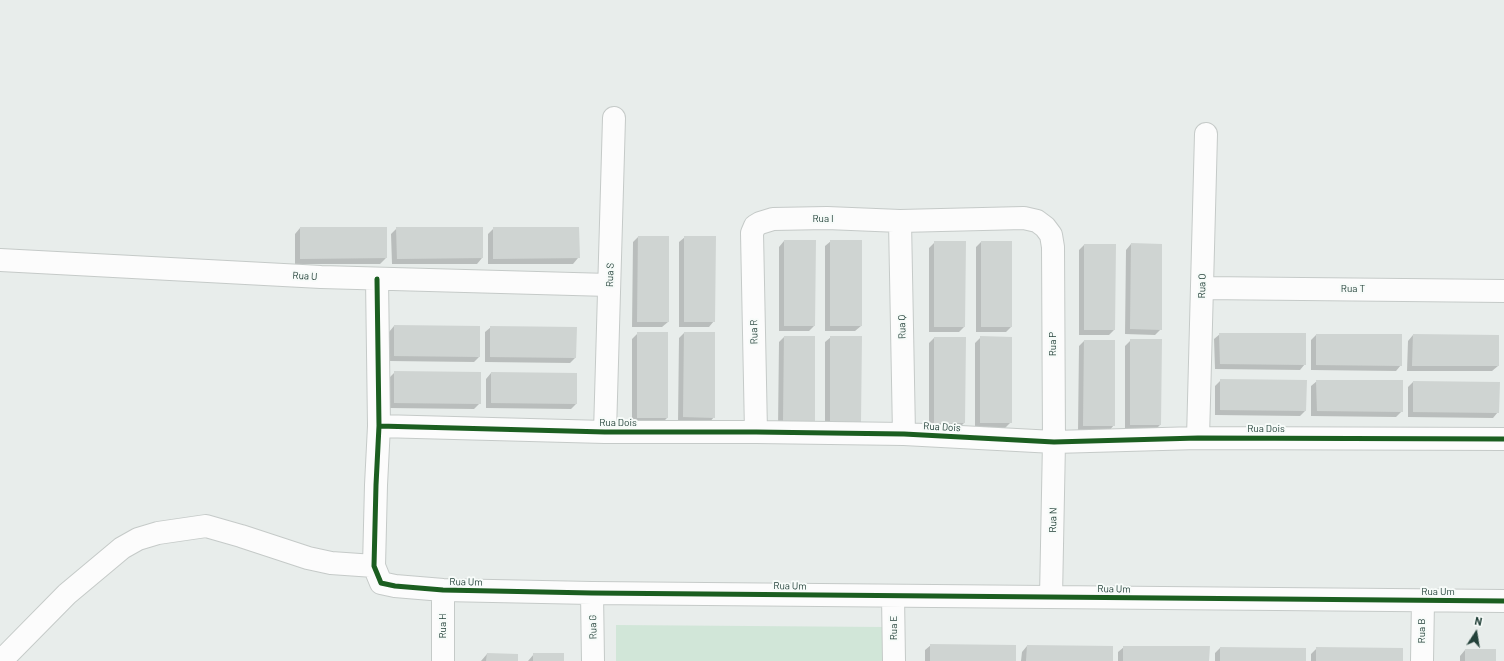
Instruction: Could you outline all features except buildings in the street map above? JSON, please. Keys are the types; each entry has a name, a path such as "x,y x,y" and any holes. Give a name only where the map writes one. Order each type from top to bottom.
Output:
{"street":[{"name":"Rua S","path":"605,432 614,118"},
{"name":"Rua O","path":"1198,438 1206,134"},
{"name":"Rua I","path":"752,233 755,226 773,219 827,218 900,221"},
{"name":"Rua P","path":"900,221 1024,218 1037,221 1051,235 1054,442"},
{"name":"Rua Q","path":"900,221 904,434"},
{"name":"Rua R","path":"752,233 756,432"},
{"name":"Rua U","path":"0,260 377,279 609,285"},
{"path":"1,661 67,594 122,548 138,539 158,532 206,526 308,558 331,563 374,566 379,426 377,279"},
{"name":"Rua T","path":"1202,288 1504,290"},
{"name":"Rua Dois","path":"379,426 605,432 904,434 1054,442 1198,438 1504,439"},
{"name":"Rua N","path":"1051,597 1054,442"},
{"name":"Rua Um","path":"374,566 381,582 395,586 443,590 592,593 1504,601"},
{"name":"Rua H","path":"443,590 443,661"},
{"name":"Rua G","path":"592,593 593,661"},
{"name":"Rua E","path":"893,596 894,661"},
{"name":"Rua B","path":"1422,601 1422,661"}],"green space":[{"path":"616,625 884,627 884,661 616,661"}],"cycle path":[{"path":"377,279 379,426 374,566 381,583 395,586 443,590 592,593 1504,601"},
{"path":"379,426 605,432 904,434 1054,442 1198,438 1504,439"}]}
